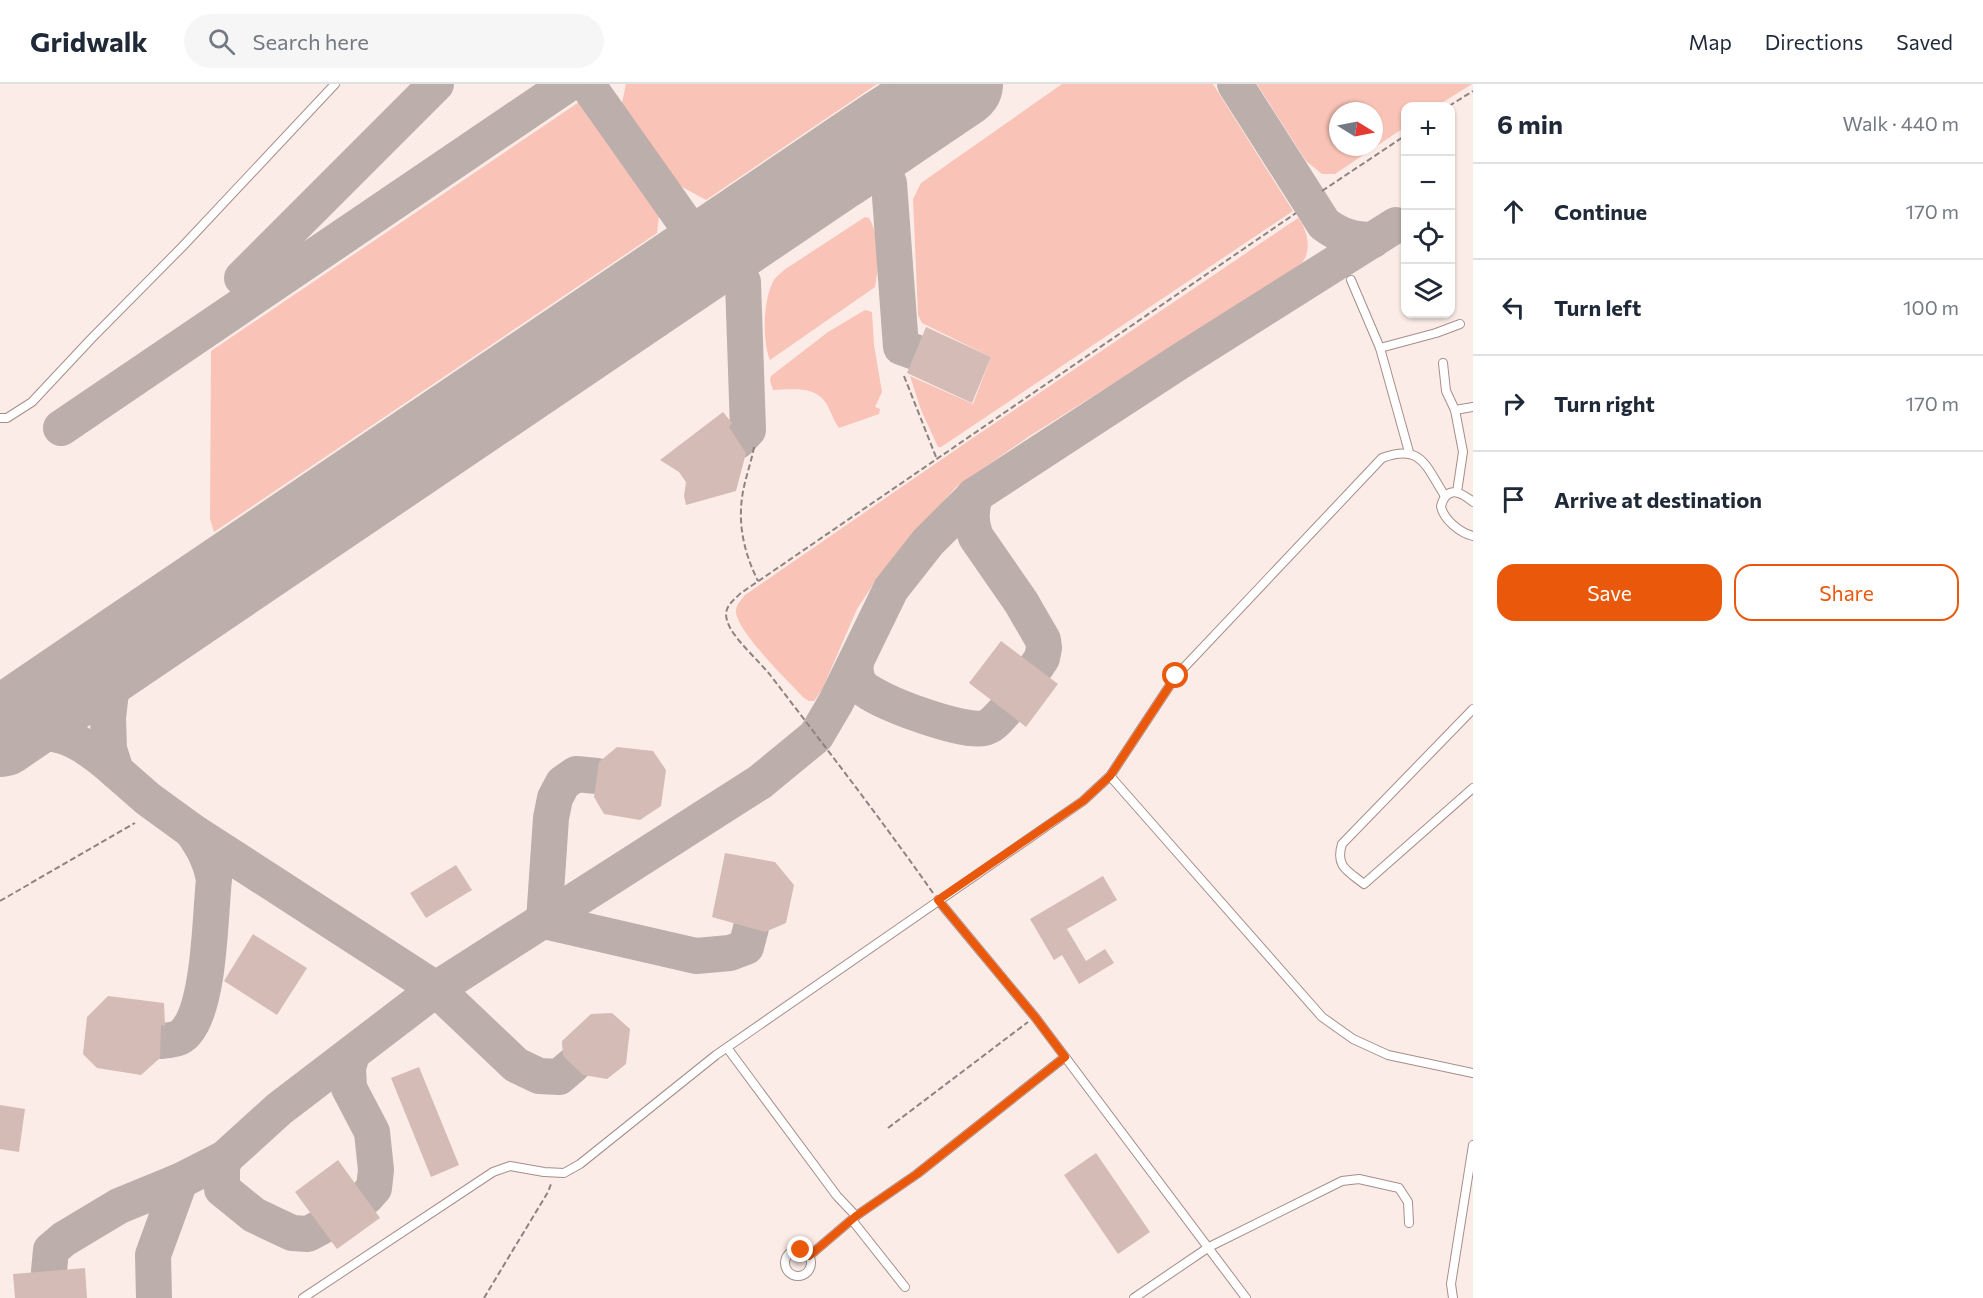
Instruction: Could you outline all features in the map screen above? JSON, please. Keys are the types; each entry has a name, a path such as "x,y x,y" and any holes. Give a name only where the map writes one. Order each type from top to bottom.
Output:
{"lane":[{"path":"0,418 7,418 32,402 335,84"},
{"path":"1351,280 1380,348 1409,453"},
{"path":"1380,348 1460,324"},
{"path":"1443,363 1446,391 1455,410 1462,452 1458,492"},
{"path":"1455,410 1473,406"},
{"path":"303,1298 493,1172 510,1166 564,1173 580,1164 716,1055 1083,801 1110,776 1176,676 1382,458 1397,452 1409,453 1422,460 1445,496"},
{"path":"1445,496 1458,492"},
{"path":"1458,492 1473,502"},
{"path":"1445,496 1441,506 1444,516 1466,534 1473,536"},
{"path":"1473,709 1342,844 1338,854 1341,864 1364,884 1473,788"},
{"path":"1110,776 1322,1017 1353,1039 1388,1055 1473,1073"},
{"path":"938,900 1035,1017 1246,1298"},
{"path":"728,1048 905,1287"},
{"path":"809,1256 854,1218 917,1174 1065,1057"},
{"path":"1453,1298 1451,1284 1473,1146"},
{"path":"1134,1298 1209,1247 1342,1181 1359,1179 1399,1188 1408,1202 1409,1223"}],"path":[{"path":"1455,102 1473,91"},
{"path":"1322,191 1401,138"},
{"path":"938,900 872,806 826,750 769,673 728,626 725,615 728,606 741,592 936,457 1296,213"},
{"path":"904,376 936,457"},
{"path":"754,447 742,497 741,531 758,581"},
{"path":"0,901 135,823"},
{"path":"888,1128 1035,1017"},
{"path":"484,1298 548,1192 554,1172"}],"shaded area":[{"path":"626,84 877,84 706,200 675,183 621,108"},
{"path":"1062,84 1213,84 1293,211 938,447 921,410 910,376 973,404 991,357 922,323 918,315 913,199 921,183"},
{"path":"1257,84 1472,84 1443,102 1401,102 1401,130 1383,142 1383,102 1329,102 1329,156 1362,156 1335,174 1322,174 1306,161"},
{"path":"582,100 659,216 657,233 214,532 210,519 211,351"},
{"path":"865,217 869,218 876,234 878,261 875,287 770,360 767,352 765,320 770,288 774,280 784,270"},
{"path":"1298,218 1306,232 1308,249 1304,260 1294,270 1028,437 955,488 876,580 857,609 822,690 814,701 804,698 754,643 738,620 736,611 745,595"},
{"path":"865,310 872,312 874,345 882,392 875,407 880,409 879,414 839,428 826,403 815,393 802,390 773,390 771,376 828,332"}],"building":[{"path":"926,327 991,357 972,403 907,373"},
{"path":"723,412 732,423 729,427 746,453 736,491 686,505 684,496 686,482 679,472 660,460"},
{"path":"1001,641 1058,684 1026,727 969,683"},
{"path":"617,747 653,751 666,770 661,806 640,820 604,814 594,797 599,762"},
{"path":"725,853 775,862 794,885 786,923 765,932 712,917"},
{"path":"456,865 472,890 426,918 410,893"},
{"path":"1103,876 1117,900 1067,929 1086,961 1105,949 1114,963 1079,984 1062,955 1054,960 1030,919"},
{"path":"253,934 307,968 277,1015 224,981"},
{"path":"108,996 164,1003 165,1026 161,1025 160,1058 141,1075 97,1068 83,1054 87,1017"},
{"path":"612,1013 630,1029 626,1064 607,1079 583,1075 563,1056 562,1041 591,1014"},
{"path":"419,1067 459,1165 431,1177 391,1078"},
{"path":"0,1105 25,1109 19,1152 0,1149"},
{"path":"1096,1153 1150,1232 1118,1254 1064,1175"},
{"path":"338,1160 380,1218 337,1249 295,1192"},
{"path":"85,1268 87,1298 15,1298 13,1274"}],"taxiway":[{"path":"242,278 436,84"},
{"path":"61,428 568,84"},
{"path":"587,84 707,254"},
{"path":"1235,84 1324,224 1347,236 1373,240"},
{"path":"889,183 901,347 915,352"},
{"path":"49,1271 51,1250 64,1239 119,1206 180,1181 225,1158 279,1109 436,989 760,782 816,736 836,702 891,589 928,542 975,495 1179,362 1396,225"},
{"path":"738,441 748,430 743,282"},
{"path":"975,495 972,516 976,537 1021,602 1043,640 1042,658 1036,667"},
{"path":"122,650 111,692 108,718 109,749 116,771 148,799 192,831 436,989 516,1065 539,1076 559,1077 573,1065"},
{"path":"856,661 856,674 862,687 885,700 921,715 958,726 984,728 1005,711"},
{"path":"3,731 52,733 64,737 89,749 116,771"},
{"path":"597,776 576,774 563,783 555,798 551,818 544,921 696,956 730,953 746,947 751,928"},
{"path":"161,1041 184,1035 194,1019 200,1002 208,959 214,879 206,854 192,831"},
{"path":"352,1054 348,1068 349,1088 372,1132 376,1170 374,1188 366,1197"},
{"path":"225,1158 222,1167 222,1189 254,1215 292,1233 308,1234 321,1227"},
{"path":"154,1298 153,1255 180,1181"}],"runway":[{"path":"839,165 959,84"},
{"path":"0,733 122,650 889,131 122,650 0,733"}],"route":[{"path":"801,1250 809,1256 856,1216 917,1174 1065,1057 1035,1017 938,900 1083,801 1110,776 1176,676"}]}
